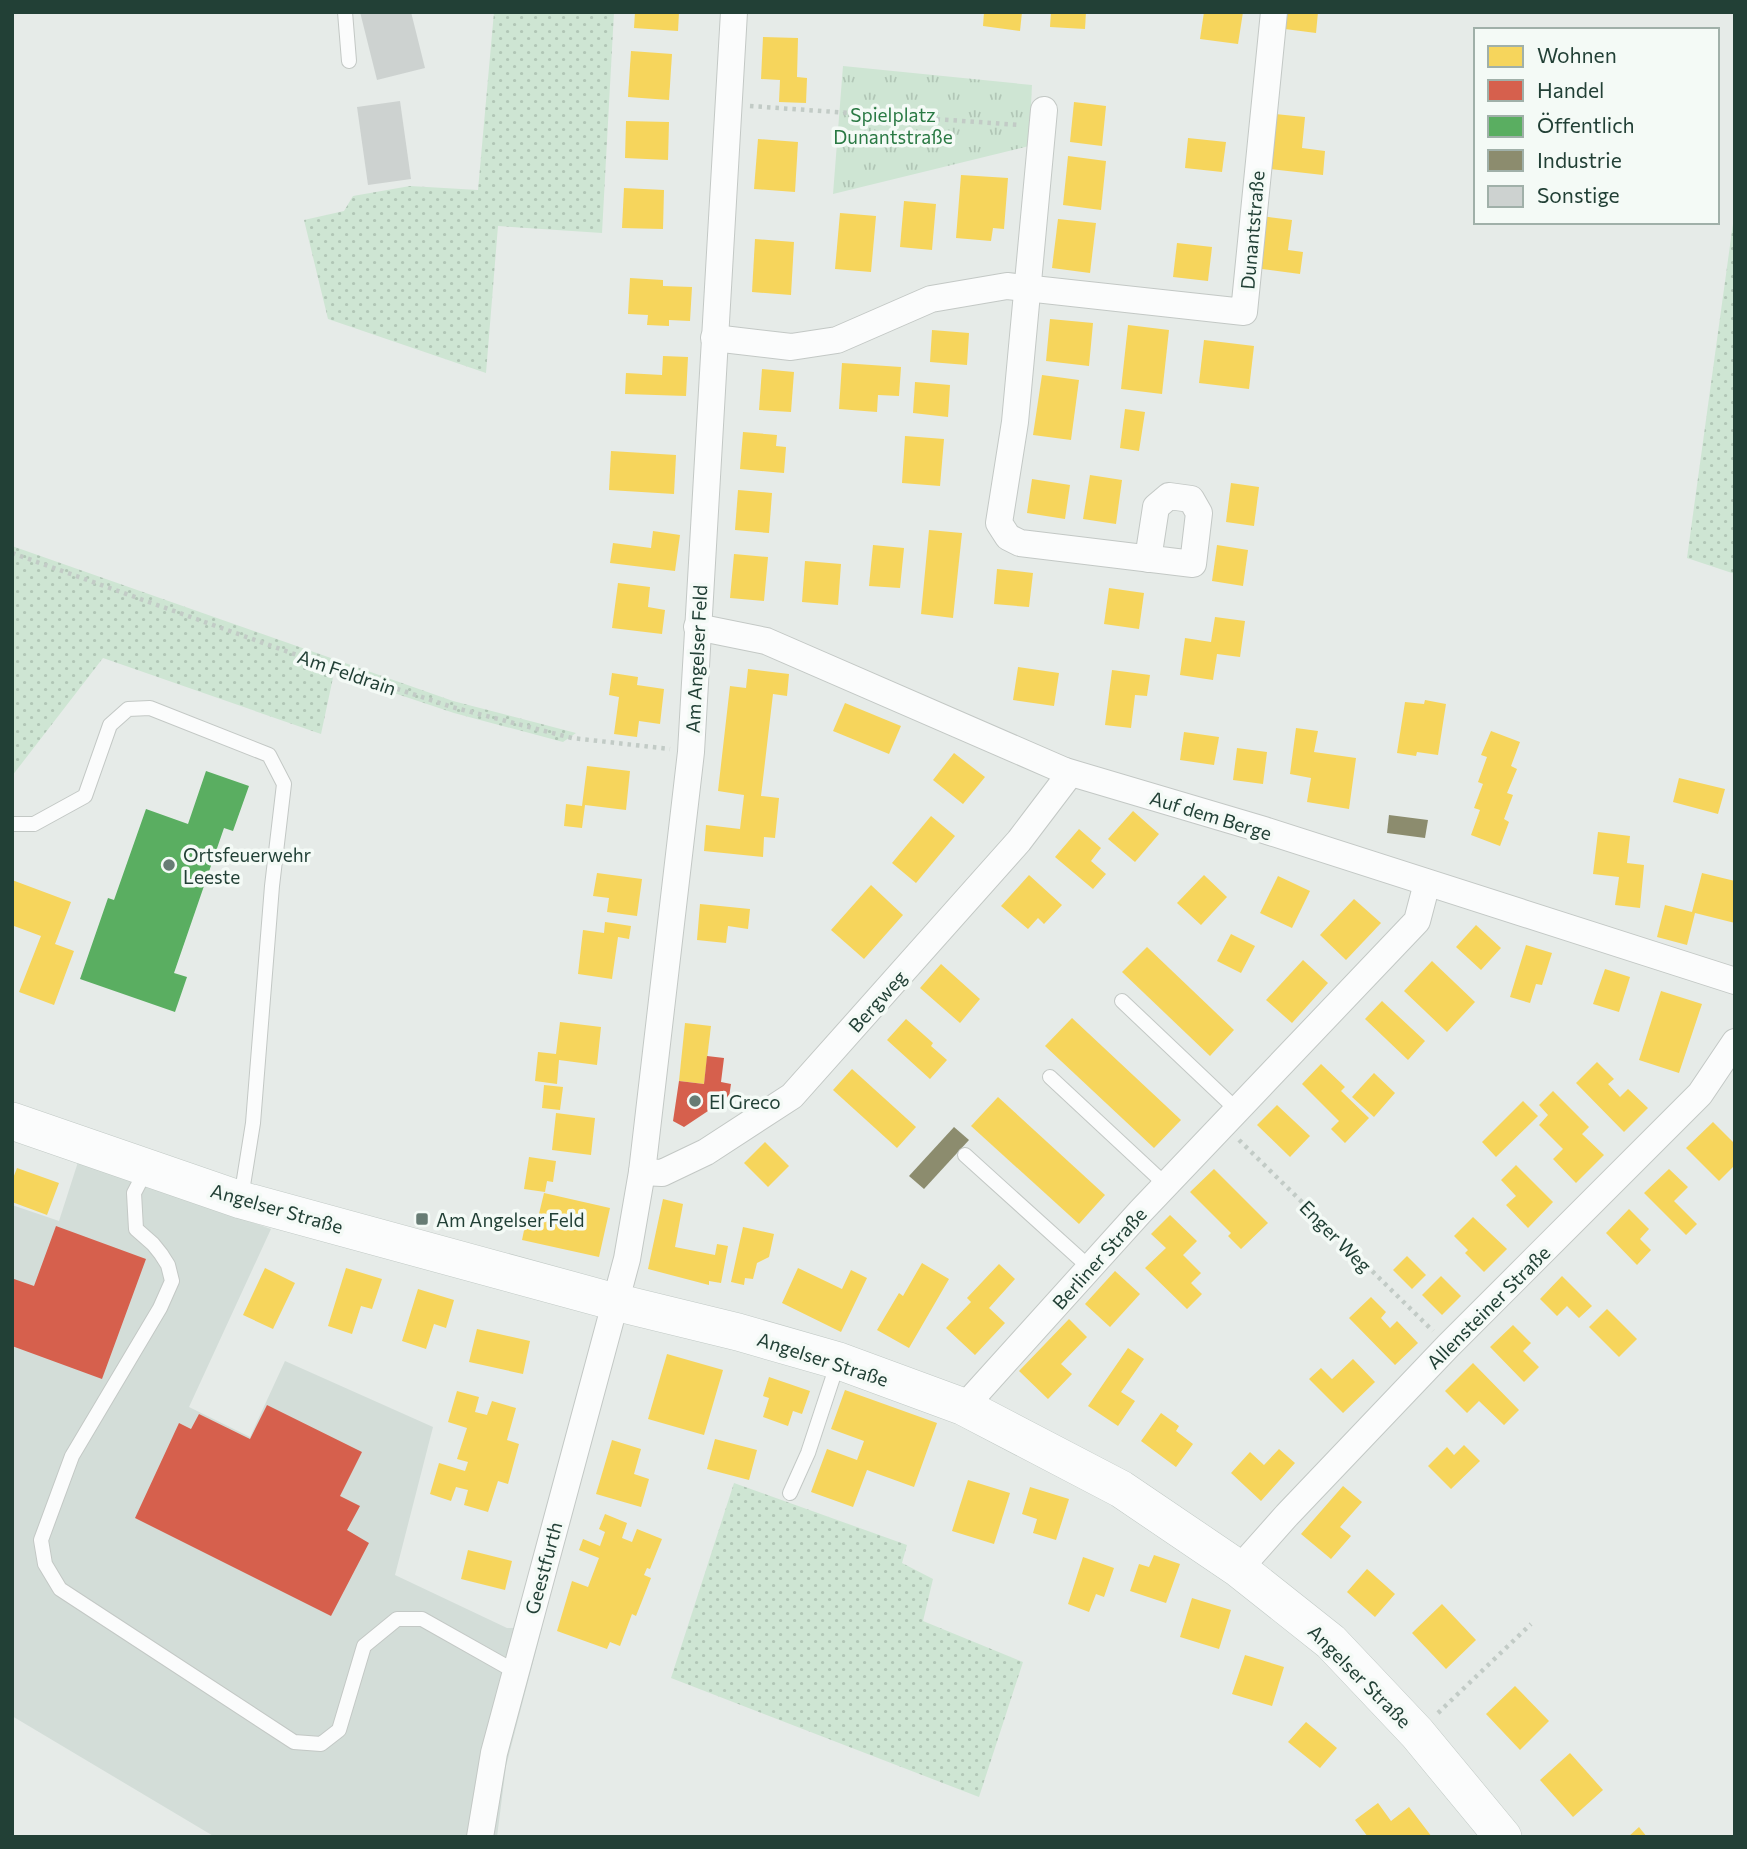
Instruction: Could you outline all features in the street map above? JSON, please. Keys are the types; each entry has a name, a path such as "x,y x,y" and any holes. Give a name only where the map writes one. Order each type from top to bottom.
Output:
{"main road":[{"name":"Angelser Straße","path":"12,1121 241,1200 839,1361 964,1408 1121,1489 1239,1569 1331,1642 1417,1733 1503,1837"}],"street":[{"name":"Am Angelser Feld","path":"615,1302 627,1259 642,1172 691,752 734,12"},
{"name":"Dunantstraße","path":"714,338 791,347 838,340 931,299 1007,286 1244,312 1274,12"},
{"path":"1043,118 1015,422 999,523 1008,537 1020,543 1148,559"},
{"name":"Auf dem Berge","path":"697,627 766,641 1065,771 1264,830 1735,981"},
{"name":"Bergweg","path":"642,1172 662,1173 706,1152 792,1096 1020,841 1066,779 1065,771"},
{"name":"Berliner Straße","path":"964,1408 1166,1185 1417,920 1427,883"},
{"name":"Allensteiner Straße","path":"1239,1569 1448,1346 1700,1094 1735,1042"},
{"name":"Geestfurth","path":"480,1837 495,1753 615,1302"}],"lane":[{"path":"345,12 349,61"},
{"path":"12,824 34,824 85,796 110,725 128,709 150,708 269,755 284,784 272,886 253,1123 241,1200"},
{"path":"1122,1001 1231,1118"},
{"path":"1050,1077 1166,1185"},
{"path":"965,1155 1090,1268"},
{"path":"147,1168 134,1194 136,1229 162,1254 172,1280 160,1308 72,1456 41,1540 45,1564 60,1589 294,1742 321,1744 339,1730 364,1646 397,1619 422,1619 516,1672"},
{"path":"790,1493 808,1453 839,1361"}],"path":[{"path":"728,104 1043,118"},
{"name":"Am Feldrain","path":"12,553 322,664 452,707 572,738 691,752"},
{"name":"Enger Weg","path":"1231,1118 1448,1346"},
{"path":"1417,1733 1531,1624"}],"shaded area":[{"path":"78,1162 271,1229 189,1407 250,1437 285,1361 433,1427 395,1575 507,1628 542,1628 506,1766 497,1837 215,1837 12,1716 12,1205 59,1221"}],"green space":[{"path":"494,12 614,12 602,233 498,226 486,373 328,319 304,220 344,211 353,196 410,186 478,190"},
{"name":"Spielplatz Dunantstraße","path":"843,66 1032,85 1029,146 833,194"},
{"path":"1735,209 1735,574 1687,558"},
{"path":"12,546 453,701 576,733 563,742 454,713 334,673 321,734 103,658 12,776"},
{"path":"734,1483 907,1545 902,1563 933,1579 923,1621 1023,1662 979,1797 671,1678"}],"building: Wohnen":[{"path":"635,12 679,12 678,31 634,28"},
{"path":"984,12 1022,12 1020,31 983,26"},
{"path":"1051,12 1086,12 1085,29 1050,27"},
{"path":"1204,12 1243,12 1238,44 1200,39"},
{"path":"1288,12 1318,12 1316,33 1285,29"},
{"path":"763,37 798,38 797,77 807,78 806,103 779,102 780,80 761,79"},
{"path":"631,51 672,54 669,100 628,97"},
{"path":"1074,102 1106,106 1102,146 1070,142"},
{"path":"1275,114 1305,117 1302,148 1325,151 1323,175 1269,169"},
{"path":"626,121 669,122 668,160 625,158"},
{"path":"1188,138 1226,142 1222,172 1185,168"},
{"path":"758,139 798,142 795,192 754,189"},
{"path":"1068,156 1106,161 1101,210 1063,205"},
{"path":"961,175 1008,178 1004,229 993,228 991,241 956,238"},
{"path":"624,188 664,190 663,229 622,228"},
{"path":"904,201 936,204 932,250 900,247"},
{"path":"840,213 876,216 871,272 835,269"},
{"path":"1261,216 1292,220 1288,250 1303,252 1300,274 1254,268"},
{"path":"1058,219 1096,223 1090,273 1052,268"},
{"path":"755,239 794,242 791,295 752,292"},
{"path":"1177,243 1212,247 1208,281 1173,277"},
{"path":"630,278 663,280 663,286 692,287 690,321 669,320 669,326 647,325 648,315 628,314"},
{"path":"1050,319 1093,323 1089,366 1046,361"},
{"path":"1128,325 1169,330 1162,394 1121,389"},
{"path":"932,330 969,333 967,365 930,362"},
{"path":"1204,340 1254,346 1249,389 1199,383"},
{"path":"663,356 688,357 686,396 625,394 626,373 662,375"},
{"path":"842,363 901,367 899,396 878,395 877,412 839,409"},
{"path":"762,369 794,372 791,412 759,410"},
{"path":"1042,375 1079,380 1071,440 1033,435"},
{"path":"915,382 950,385 948,417 913,413"},
{"path":"1125,409 1145,412 1139,451 1120,448"},
{"path":"743,432 777,435 776,446 786,447 784,473 740,469"},
{"path":"905,436 944,439 940,486 902,483"},
{"path":"611,451 676,455 674,494 609,490"},
{"path":"1090,475 1122,480 1116,524 1083,519"},
{"path":"1032,479 1070,485 1065,519 1027,513"},
{"path":"1231,483 1259,487 1254,526 1226,522"},
{"path":"738,490 772,493 769,533 735,530"},
{"path":"929,530 962,533 953,618 921,614"},
{"path":"653,531 680,535 675,571 610,563 613,543 651,548"},
{"path":"873,545 904,548 900,588 869,586"},
{"path":"1217,545 1248,550 1243,586 1212,581"},
{"path":"734,554 768,557 764,601 730,598"},
{"path":"805,561 841,564 838,605 802,602"},
{"path":"997,569 1033,573 1029,607 994,604"},
{"path":"618,583 650,587 648,607 665,610 662,634 612,628"},
{"path":"1109,588 1144,593 1139,629 1104,624"},
{"path":"1215,617 1245,621 1240,657 1217,654 1213,680 1180,675 1185,638 1211,642"},
{"path":"1018,667 1059,673 1054,706 1013,700"},
{"path":"748,669 789,674 787,696 773,694 761,796 779,798 775,838 764,837 763,857 704,851 706,825 740,829 744,795 718,791 730,686 746,688"},
{"path":"1112,670 1150,675 1147,696 1135,695 1131,728 1105,725"},
{"path":"612,673 638,677 637,685 664,689 660,724 639,721 637,737 614,734 619,697 609,695"},
{"path":"1425,700 1446,704 1438,755 1397,753 1405,702 1424,704"},
{"path":"845,703 901,726 889,754 833,731"},
{"path":"1296,728 1318,731 1314,752 1356,758 1349,809 1307,802 1311,778 1290,774"},
{"path":"1491,731 1520,742 1511,766 1517,769 1507,793 1513,795 1504,819 1509,822 1500,846 1471,835 1480,810 1474,808 1483,784 1478,782 1487,757 1481,755"},
{"path":"1184,732 1219,737 1214,765 1180,760"},
{"path":"1237,748 1267,752 1263,784 1233,780"},
{"path":"954,753 985,777 963,804 933,780"},
{"path":"587,766 630,771 626,810 585,805 582,828 564,826 566,804 582,806"},
{"path":"1679,778 1725,789 1718,814 1673,802"},
{"path":"1133,811 1159,834 1135,862 1108,839"},
{"path":"931,816 955,836 916,883 892,863"},
{"path":"1079,829 1101,848 1091,861 1106,874 1093,889 1055,857"},
{"path":"1598,832 1630,836 1627,863 1644,865 1640,908 1615,905 1619,877 1593,874"},
{"path":"597,873 642,879 637,916 607,912 609,898 593,896"},
{"path":"1702,873 1735,881 1735,923 1695,913 1687,945 1657,937 1665,905 1692,912"},
{"path":"1029,875 1062,905 1044,924 1038,918 1028,929 1001,906"},
{"path":"1204,875 1227,897 1201,925 1177,903"},
{"path":"1278,876 1310,891 1292,928 1260,913"},
{"path":"12,880 71,902 55,944 74,951 54,1005 19,992 41,936 14,926 12,930"},
{"path":"871,885 903,915 864,959 831,930"},
{"path":"1354,899 1381,923 1346,960 1320,935"},
{"path":"700,904 750,909 748,929 728,926 726,943 697,940"},
{"path":"605,922 631,926 629,939 618,937 612,979 578,974 583,930 604,933"},
{"path":"1476,925 1501,948 1481,970 1456,947"},
{"path":"1231,934 1255,946 1241,973 1217,961"},
{"path":"1526,945 1552,953 1542,985 1536,984 1530,1003 1510,997"},
{"path":"1147,947 1234,1030 1210,1056 1122,972"},
{"path":"1303,960 1328,983 1292,1023 1266,1000"},
{"path":"1432,961 1475,1002 1447,1032 1404,991"},
{"path":"941,964 980,999 960,1023 920,988"},
{"path":"1605,969 1630,977 1619,1012 1593,1004"},
{"path":"1661,991 1702,1004 1679,1073 1639,1060"},
{"path":"1382,1001 1425,1041 1408,1060 1365,1019"},
{"path":"1072,1018 1181,1120 1154,1148 1045,1046"},
{"path":"906,1019 933,1043 931,1046 947,1060 930,1079 887,1040"},
{"path":"560,1022 601,1027 597,1065 559,1060 557,1084 535,1081 538,1052 556,1054"},
{"path":"685,1023 711,1026 704,1084 679,1081"},
{"path":"1597,1062 1614,1079 1608,1084 1620,1097 1628,1089 1648,1108 1624,1132 1576,1083"},
{"path":"1321,1064 1345,1087 1341,1091 1369,1118 1345,1143 1331,1129 1339,1121 1302,1084"},
{"path":"852,1069 916,1127 897,1148 833,1090"},
{"path":"1374,1073 1395,1093 1374,1117 1352,1097"},
{"path":"544,1085 563,1087 560,1110 542,1108"},
{"path":"1553,1091 1589,1127 1582,1134 1604,1155 1576,1183 1553,1159 1563,1149 1539,1125 1548,1115 1539,1105"},
{"path":"998,1097 1105,1195 1079,1224 971,1126"},
{"path":"1523,1101 1538,1116 1496,1157 1482,1142"},
{"path":"1277,1105 1310,1136 1290,1157 1257,1125"},
{"path":"556,1113 595,1118 591,1155 552,1150"},
{"path":"1713,1122 1735,1144 1735,1165 1719,1181 1686,1148"},
{"path":"765,1142 789,1166 768,1187 744,1163"},
{"path":"529,1157 556,1161 553,1182 547,1181 545,1192 524,1189"},
{"path":"1516,1165 1553,1202 1528,1228 1506,1205 1516,1196 1501,1180"},
{"path":"17,1168 59,1183 47,1215 12,1202 12,1181"},
{"path":"1214,1169 1268,1223 1241,1249 1228,1236 1231,1233 1190,1192"},
{"path":"1669,1169 1688,1187 1674,1201 1697,1224 1686,1235 1644,1193"},
{"path":"544,1193 610,1208 599,1257 522,1240 527,1216 538,1218"},
{"path":"663,1199 683,1204 675,1247 715,1255 717,1244 728,1246 721,1283 709,1281 709,1285 648,1269"},
{"path":"1629,1209 1649,1229 1640,1239 1651,1250 1637,1265 1606,1233"},
{"path":"1170,1215 1197,1241 1183,1255 1201,1273 1191,1283 1202,1294 1187,1309 1145,1268 1166,1248 1151,1234"},
{"path":"1473,1217 1507,1249 1484,1272 1465,1253 1468,1250 1454,1236"},
{"path":"743,1227 774,1234 769,1257 757,1263 753,1279 745,1278 744,1285 731,1282"},
{"path":"1407,1256 1426,1275 1412,1289 1393,1270"},
{"path":"922,1263 949,1279 909,1348 877,1330 899,1293 903,1296"},
{"path":"999,1264 1015,1279 989,1308 1005,1323 975,1355 946,1328 971,1302 967,1298"},
{"path":"265,1268 295,1283 273,1329 243,1315"},
{"path":"346,1268 382,1279 372,1309 361,1306 352,1334 328,1326"},
{"path":"798,1268 842,1289 851,1270 867,1278 841,1332 782,1303"},
{"path":"1115,1271 1140,1294 1110,1327 1085,1304"},
{"path":"1441,1276 1461,1296 1442,1315 1422,1295"},
{"path":"1562,1276 1592,1306 1579,1318 1567,1306 1557,1316 1540,1299"},
{"path":"418,1289 454,1300 446,1328 434,1324 426,1349 402,1341"},
{"path":"1371,1297 1386,1312 1381,1318 1390,1328 1397,1321 1418,1343 1395,1365 1349,1318"},
{"path":"1607,1309 1637,1339 1619,1357 1589,1327"},
{"path":"1069,1319 1087,1337 1061,1364 1072,1374 1048,1399 1019,1371"},
{"path":"1513,1325 1531,1343 1523,1351 1539,1367 1524,1382 1490,1347"},
{"path":"477,1329 530,1341 523,1374 469,1362"},
{"path":"1128,1348 1144,1359 1121,1392 1135,1401 1118,1426 1088,1406"},
{"path":"667,1354 723,1370 704,1435 648,1419"},
{"path":"1353,1359 1375,1382 1343,1413 1309,1379 1321,1368 1332,1379"},
{"path":"1473,1363 1519,1410 1504,1425 1479,1401 1467,1413 1445,1391"},
{"path":"769,1377 810,1391 802,1414 793,1411 788,1426 763,1417 769,1398 763,1396"},
{"path":"845,1390 937,1423 914,1487 867,1470 853,1507 811,1492 827,1449 857,1460 864,1441 831,1429"},
{"path":"457,1391 479,1397 475,1412 487,1415 492,1401 516,1408 507,1440 519,1444 508,1484 498,1481 488,1512 464,1505 468,1490 456,1487 451,1501 430,1494 439,1463 465,1471 468,1462 457,1459 467,1428 448,1422"},
{"path":"1161,1413 1179,1426 1176,1431 1193,1444 1176,1467 1141,1441"},
{"path":"715,1439 757,1450 749,1480 707,1469"},
{"path":"612,1440 641,1449 634,1474 649,1479 641,1507 596,1494"},
{"path":"1464,1445 1480,1461 1451,1489 1428,1466 1447,1447 1454,1455"},
{"path":"1279,1449 1295,1463 1261,1501 1231,1473 1250,1452 1264,1465"},
{"path":"968,1480 1010,1493 994,1544 952,1531"},
{"path":"1343,1486 1362,1502 1340,1527 1351,1536 1331,1559 1301,1534"},
{"path":"1030,1487 1069,1499 1056,1540 1033,1533 1037,1519 1022,1514"},
{"path":"605,1514 627,1523 622,1538 632,1542 637,1529 662,1539 650,1569 647,1568 644,1575 651,1578 636,1616 632,1614 620,1646 610,1642 607,1649 557,1631 572,1581 588,1587 599,1558 579,1550 583,1539 600,1546 605,1532 599,1529"},
{"path":"468,1550 512,1561 505,1590 461,1579"},
{"path":"1154,1555 1180,1564 1166,1603 1130,1591 1139,1564 1149,1567"},
{"path":"1083,1557 1114,1568 1104,1597 1096,1594 1089,1612 1068,1604"},
{"path":"1367,1569 1395,1594 1375,1617 1347,1592"},
{"path":"1192,1598 1231,1610 1219,1649 1180,1637"},
{"path":"1442,1604 1476,1640 1446,1669 1412,1633"},
{"path":"1245,1655 1284,1667 1272,1706 1232,1694"},
{"path":"1515,1686 1549,1721 1520,1750 1486,1714"},
{"path":"1306,1722 1337,1748 1320,1768 1288,1742"},
{"path":"1570,1753 1603,1790 1573,1817 1540,1780"},
{"path":"1378,1803 1391,1821 1409,1807 1432,1837 1368,1837 1355,1820"},
{"path":"1639,1827 1647,1837 1628,1837"}],"building: Handel":[{"path":"707,1056 724,1058 721,1082 731,1084 729,1097 684,1127 673,1121 679,1081 704,1084"},
{"path":"56,1226 146,1259 102,1379 12,1346 14,1279 34,1286"},
{"path":"267,1405 362,1452 340,1496 360,1506 347,1530 369,1543 331,1616 135,1518 179,1423 191,1429 199,1414 250,1439"}],"building: Öffentlich":[{"name":"Ortsfeuerwehr Leeste","path":"206,771 249,786 233,831 224,828 174,973 187,977 175,1012 80,979 108,898 114,900 146,809 188,824"}],"building: Industrie":[{"path":"1389,815 1428,820 1425,838 1387,833"},
{"path":"954,1127 969,1140 924,1189 909,1176"}],"building: Sonstige":[{"path":"360,12 411,12 425,68 377,80"},
{"path":"400,101 411,179 368,185 357,107"}],"place":[{"name":"Ortsfeuerwehr Leeste","path":"169,865"},
{"name":"El Greco","path":"695,1101"},
{"name":"Am Angelser Feld","path":"422,1219"}]}
